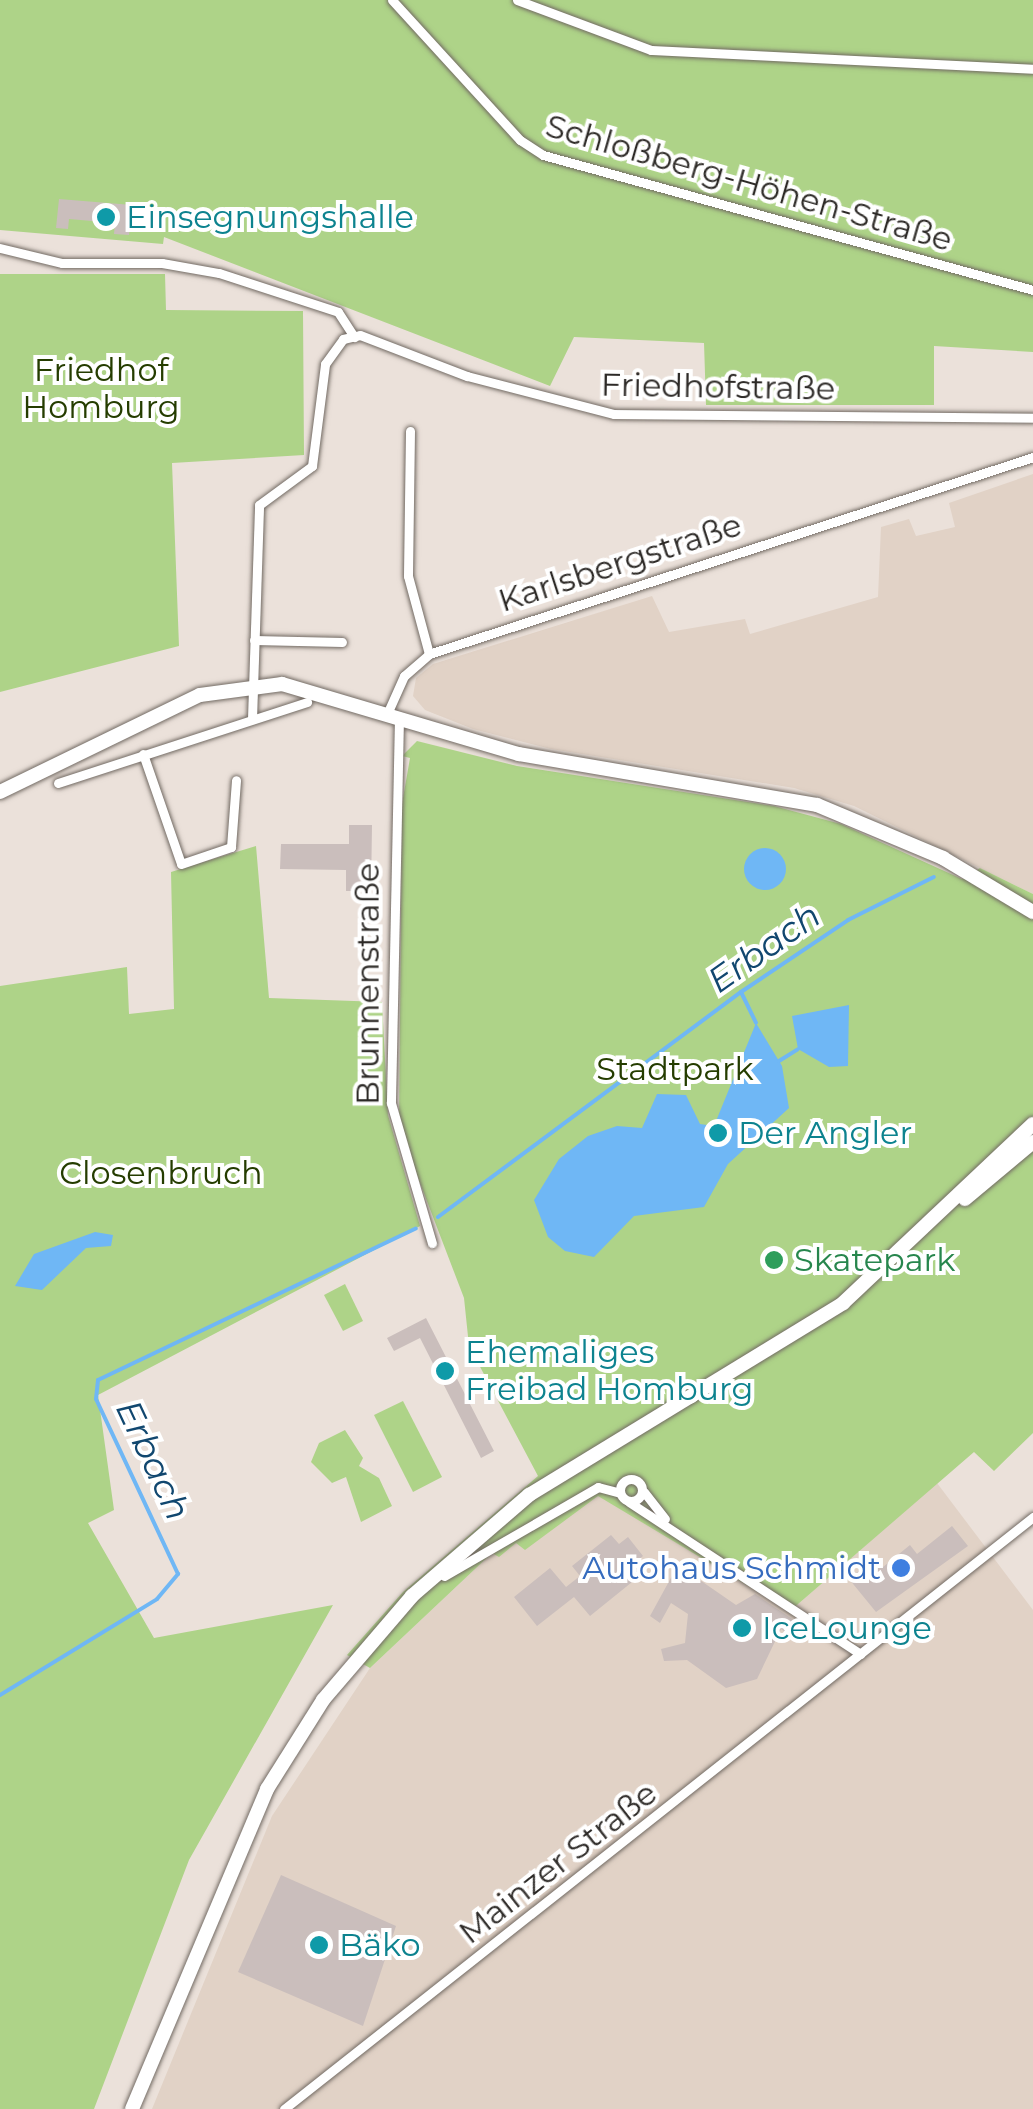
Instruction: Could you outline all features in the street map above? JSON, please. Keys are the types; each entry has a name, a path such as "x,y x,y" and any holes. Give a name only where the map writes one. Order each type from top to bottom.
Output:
{"main road":[{"path":"0,792 200,695 252,683 298,687 532,757 780,794 942,858 1033,912"},
{"path":"911,1245 1033,1124"},
{"path":"132,2109 268,1789 323,1700 412,1596 470,1540 567,1470 790,1340 1033,1142"}],"street":[{"name":"Schloßberg-Höhen-Straße","path":"392,0 520,140 544,155 1033,290"},
{"path":"517,0 651,50 1033,70"},
{"name":"Friedhofstraße","path":"0,248 62,263 162,262 219,273 338,312 354,336 614,414 1033,418"},
{"path":"252,719 259,505 312,466 325,364 354,336"},
{"path":"393,716 404,676 429,654 408,576 410,431"},
{"name":"Karlsbergstraße","path":"429,654 1033,457"},
{"path":"254,640 342,642"},
{"path":"58,782 306,702"},
{"name":"Brunnenstraße","path":"393,716 391,1103 432,1243"},
{"path":"90,751 98,769"},
{"path":"143,754 181,864 231,847 236,780"},
{"path":"620,1493 629,1479 686,1537"},
{"path":"412,1596 598,1486 620,1493 860,1654"},
{"path":"629,1502 642,1488"},
{"name":"Mainzer Straße","path":"284,2109 1033,1517"}],"shaded area":[{"path":"1033,474 1033,894 854,806 794,788 551,749 473,729 425,710 413,696 416,678 433,664 652,596 669,632 745,619 750,634 878,597 881,527 909,519 916,536 955,527 949,503"},
{"path":"937,1483 1033,1610 1033,2109 152,2109 272,1816 370,1668 492,1553 516,1542 525,1549 597,1496 608,1497 790,1611"}],"green space":[{"path":"0,0 1033,0 1033,352 934,346 934,405 706,405 704,343 574,337 550,386 164,237 163,244 0,230"},
{"name":"Friedhof Homburg","path":"0,274 165,274 166,310 303,311 304,455 172,463 179,646 0,692"},
{"name":"Stadtpark","path":"417,741 517,766 774,806 841,824 962,879 980,868 1033,894 1033,1433 994,1471 974,1452 790,1611 598,1496 525,1550 516,1543 499,1557 492,1553 370,1668 347,1655 403,1592 538,1476 469,1346 464,1298 399,1128 402,804 410,758 402,756"},
{"name":"Closenbruch","path":"256,846 269,998 382,1002 388,1115 420,1226 98,1395 114,1510 88,1523 154,1638 333,1605 189,1860 94,2109 0,2109 0,986 127,967 129,1014 174,1009 171,872"},
{"path":"345,1284 363,1321 343,1331 324,1295"},
{"path":"403,1401 442,1477 413,1492 374,1415"},
{"path":"345,1430 363,1458 359,1466 379,1478 392,1506 361,1522 346,1477 332,1483 311,1462 319,1443"}],"water":[{"path":"765,848 780,854 786,869 780,884 765,890 750,884 744,869 750,854"},
{"path":"849,1005 848,1066 829,1067 798,1049 792,1016"},
{"path":"756,1023 782,1066 789,1108 728,1164 704,1207 634,1216 594,1257 565,1251 548,1237 534,1200 559,1159 588,1136 617,1126 642,1128 657,1094 686,1095 700,1124 714,1126"},
{"path":"95,1232 113,1235 111,1246 86,1248 42,1290 15,1286 34,1254"}],"building":[{"name":"Einsegnungshalle","path":"59,199 132,205 129,235 114,234 115,223 69,219 68,229 56,228"},
{"path":"349,825 372,825 371,891 346,891 346,870 280,869 281,844 349,844"},
{"name":"Ehemaliges Freibad Homburg","path":"426,1318 494,1451 481,1458 420,1338 394,1351 387,1338"},
{"name":"Autohaus Schmidt","path":"952,1526 968,1546 876,1612 849,1579 876,1557 883,1567 910,1545 917,1554"},
{"path":"611,1535 619,1544 628,1537 643,1556 633,1564 642,1574 590,1616 574,1597 537,1626 514,1597 550,1568 566,1587 580,1576 572,1566"},
{"name":"IceLounge","path":"678,1565 736,1605 755,1594 804,1627 796,1639 781,1629 757,1679 726,1688 687,1660 664,1661 661,1649 685,1643 688,1614 671,1603 660,1623 650,1616"},
{"name":"Bäko","path":"281,1875 396,1926 363,2026 238,1972"}],"waterway":[{"name":"Erbach","path":"438,1217 741,992 848,920 934,877"},
{"path":"741,992 756,1023"},
{"path":"779,1061 798,1049"},
{"name":"Erbach","path":"0,1695 157,1599 178,1574 96,1399 98,1380 416,1228"}],"place":[{"name":"Einsegnungshalle","path":"106,217"},
{"name":"Der Angler","path":"718,1133"},
{"name":"Skatepark","path":"774,1260"},
{"name":"Ehemaliges Freibad Homburg","path":"445,1371"},
{"name":"Autohaus Schmidt","path":"901,1568"},
{"name":"IceLounge","path":"742,1628"},
{"name":"Bäko","path":"319,1945"}]}
